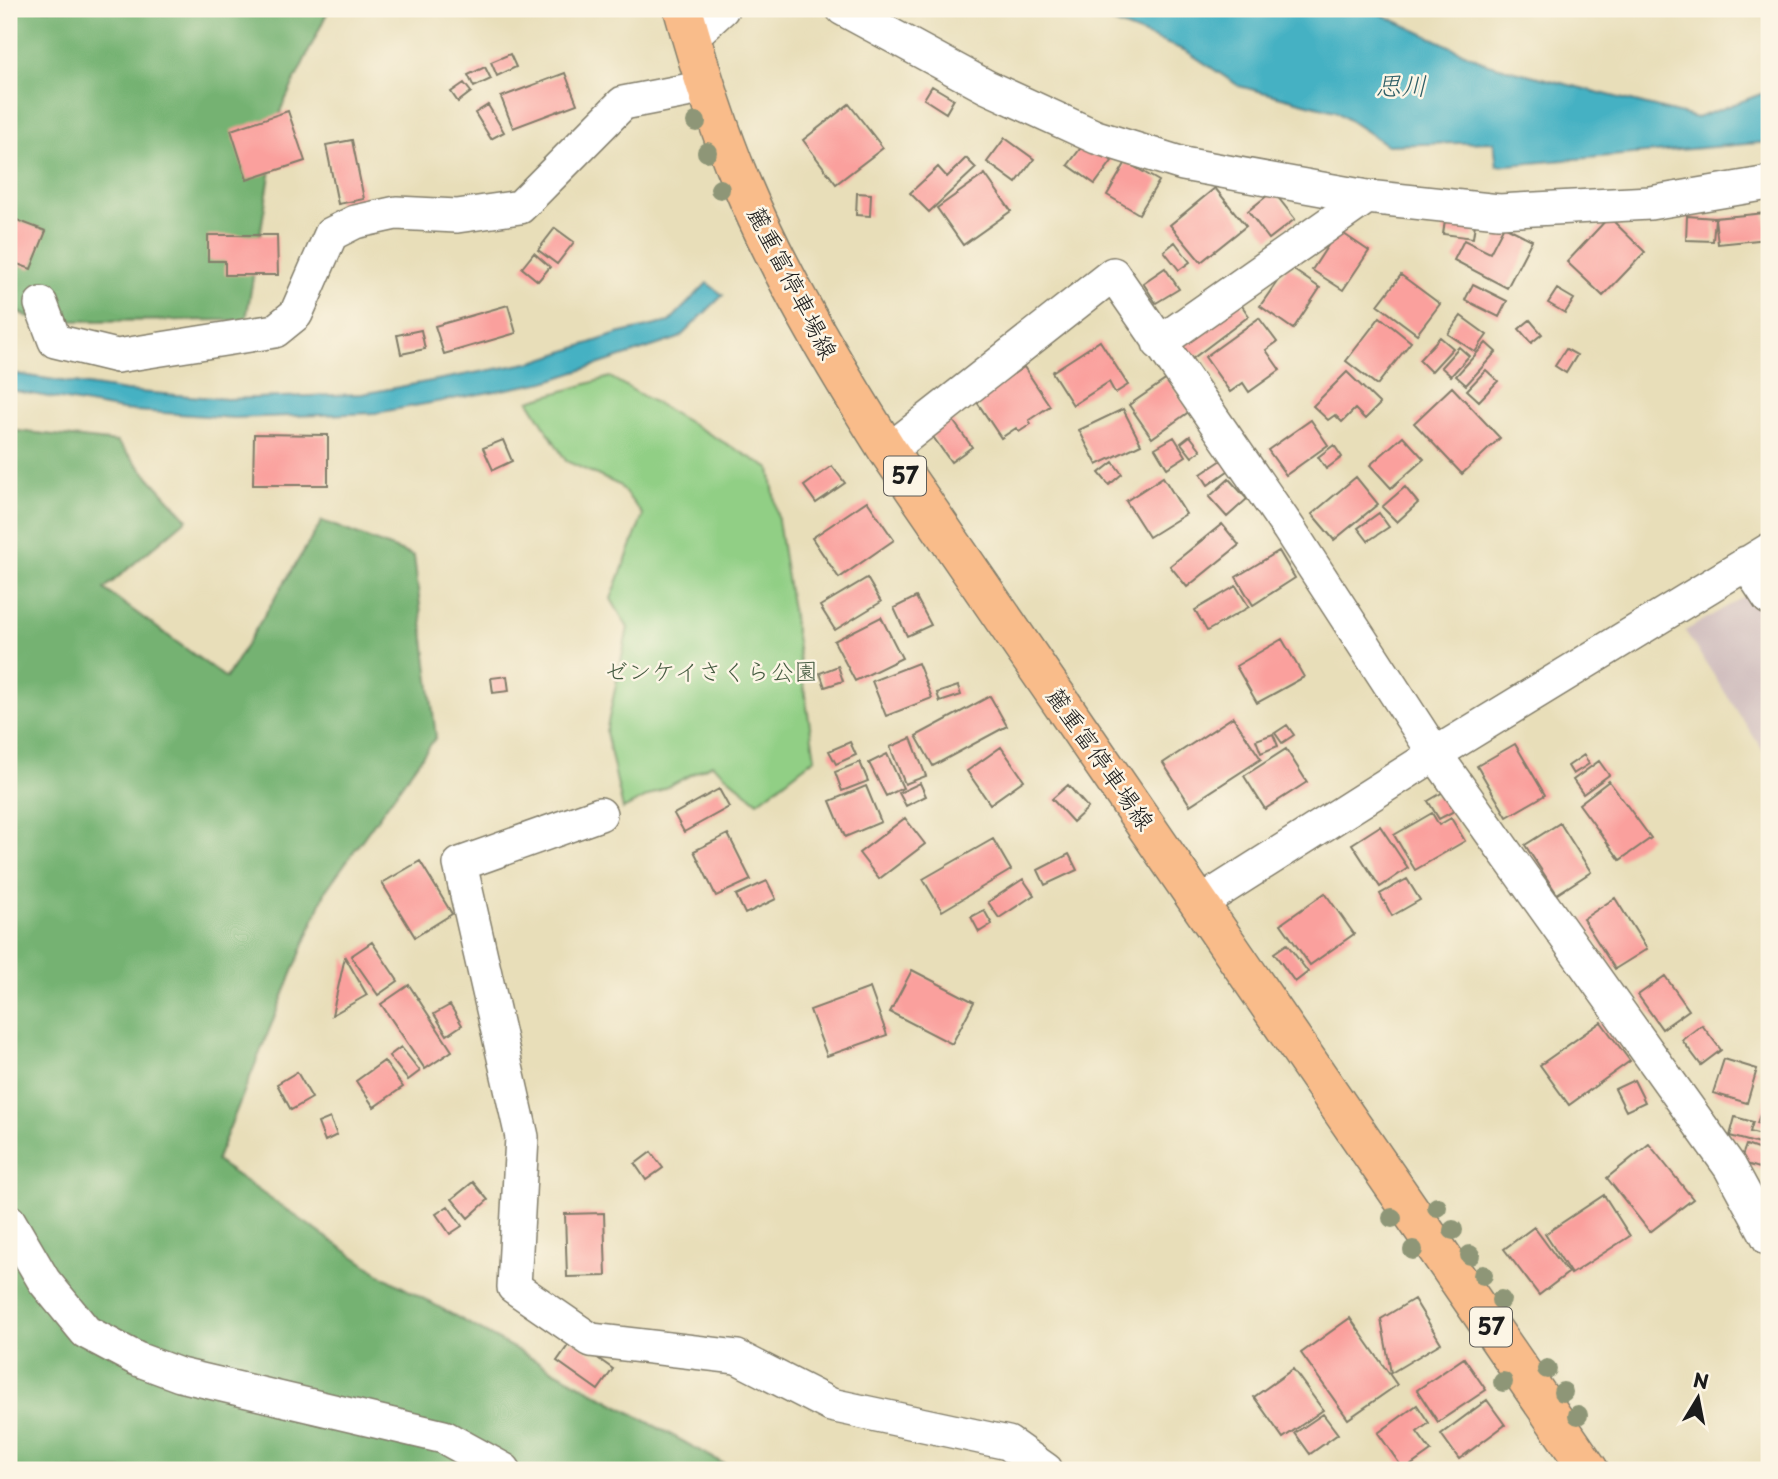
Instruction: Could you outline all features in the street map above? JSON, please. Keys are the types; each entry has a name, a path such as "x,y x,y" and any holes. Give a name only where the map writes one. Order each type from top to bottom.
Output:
{"main road":[{"name":"麓重富停車場線","path":"687,23 706,87 740,180 832,362 888,451 1589,1470"}],"street":[{"path":"687,23 722,9"},
{"path":"844,9 987,86 1096,137 1184,164 1367,197 1499,211 1650,203 1769,183"},
{"path":"41,304 55,341 117,356 275,331 296,314 331,234 355,222 396,213 457,216 520,207 623,103 706,87"},
{"path":"1159,343 1367,197"},
{"path":"888,451 1113,274 1289,529 1435,754 1665,1080 1730,1167 1769,1239"},
{"path":"1200,903 1435,754 1758,557 1769,598"},
{"path":"600,814 460,863 522,1137 514,1287 591,1340 737,1357 831,1405 1007,1443 1046,1470"},
{"path":"9,1221 44,1281 86,1332 137,1359 180,1376 443,1437 504,1470"}],"shaded area":[{"path":"1769,582 1769,760 1685,631"}],"green space":[{"path":"9,9 329,9 281,109 246,320 38,321 9,308"},
{"name":"ゼンケイさくら公園","path":"610,377 770,469 815,758 758,802 712,764 623,809 606,732 628,628 611,599 643,515 619,485 566,461 529,401"},
{"path":"9,430 117,442 187,519 104,589 226,678 322,521 414,556 436,737 326,890 216,1161 384,1277 735,1470 9,1470"}],"water":[{"name":"思川","path":"1078,9 1370,9 1488,64 1697,118 1769,91 1769,142 1497,166 1494,142 1387,145 1335,111 1239,86 1186,51"},
{"path":"707,283 723,295 679,338 545,382 376,413 234,418 122,410 9,390 9,373 126,391 227,399 362,394 533,362 617,334 669,322"}],"building":[{"path":"510,54 516,67 497,76 491,62"},
{"path":"485,67 491,79 474,87 468,75"},
{"path":"565,73 577,104 513,128 501,97"},
{"path":"464,83 471,92 458,102 451,92"},
{"path":"932,86 954,99 946,113 924,99"},
{"path":"849,104 883,148 836,184 803,140"},
{"path":"488,105 504,132 491,139 475,113"},
{"path":"288,111 305,161 247,180 231,130"},
{"path":"1005,138 1034,159 1016,183 987,162"},
{"path":"352,140 364,199 338,204 326,145"},
{"path":"1086,141 1112,161 1095,184 1068,165"},
{"path":"966,158 976,168 929,212 910,193 938,167 947,177"},
{"path":"1126,162 1159,181 1139,214 1107,195"},
{"path":"985,174 1011,211 963,245 937,208"},
{"path":"1215,188 1246,226 1201,262 1170,225"},
{"path":"1273,191 1295,219 1269,239 1248,211"},
{"path":"857,193 871,194 870,216 856,215"},
{"path":"1446,213 1476,217 1473,238 1443,234"},
{"path":"1765,213 1768,239 1718,244 1715,218"},
{"path":"1687,216 1715,218 1713,241 1686,240"},
{"path":"9,217 46,231 31,269 9,261"},
{"path":"1609,217 1645,252 1603,296 1567,262"},
{"path":"1504,226 1532,240 1507,288 1454,260 1464,240 1490,253"},
{"path":"555,228 574,242 557,264 538,250"},
{"path":"1338,230 1369,251 1343,290 1312,270"},
{"path":"208,235 277,235 278,275 225,275 225,261 208,261"},
{"path":"1175,242 1190,262 1179,270 1164,251"},
{"path":"534,253 550,267 538,281 522,268"},
{"path":"1288,266 1320,288 1293,329 1260,306"},
{"path":"1165,268 1179,289 1156,303 1143,283"},
{"path":"1401,275 1440,304 1417,334 1378,305"},
{"path":"1473,284 1507,301 1499,317 1465,300"},
{"path":"1557,289 1574,299 1565,313 1548,303"},
{"path":"1238,300 1249,316 1192,359 1180,343"},
{"path":"508,305 516,333 444,354 435,326"},
{"path":"1461,316 1487,335 1475,352 1448,334"},
{"path":"1380,317 1411,342 1377,385 1346,361"},
{"path":"1259,318 1277,342 1266,350 1280,370 1249,392 1243,383 1230,392 1205,357"},
{"path":"1530,320 1542,334 1531,343 1519,329"},
{"path":"421,330 425,349 401,354 397,335"},
{"path":"1440,337 1453,348 1431,372 1419,360"},
{"path":"1100,341 1128,385 1115,393 1109,382 1073,405 1052,372"},
{"path":"1486,343 1496,352 1466,385 1456,376"},
{"path":"1459,347 1469,356 1451,376 1441,367"},
{"path":"1566,349 1577,355 1566,373 1555,366"},
{"path":"1024,367 1050,406 1029,420 1031,424 1019,432 1016,428 1001,438 975,399"},
{"path":"1486,370 1498,381 1479,401 1467,390"},
{"path":"1347,372 1380,404 1365,419 1355,409 1342,422 1335,415 1328,420 1313,406"},
{"path":"1167,379 1190,411 1152,438 1129,405"},
{"path":"1452,387 1500,438 1462,474 1414,423"},
{"path":"1123,409 1141,444 1097,465 1079,430"},
{"path":"952,419 972,447 951,462 931,434"},
{"path":"1311,420 1328,445 1286,475 1268,450"},
{"path":"254,434 328,435 328,485 253,485"},
{"path":"1190,436 1201,450 1192,457 1181,443"},
{"path":"1403,436 1424,459 1391,488 1370,465"},
{"path":"1174,437 1186,456 1167,468 1155,448"},
{"path":"503,440 512,461 493,470 483,448"},
{"path":"1334,445 1342,457 1326,469 1318,457"},
{"path":"1225,458 1232,468 1208,485 1201,474"},
{"path":"1113,462 1122,474 1109,485 1099,473"},
{"path":"832,466 845,483 816,503 804,486"},
{"path":"1163,477 1186,514 1149,537 1126,501"},
{"path":"1356,477 1378,504 1334,540 1312,514"},
{"path":"1229,479 1247,499 1227,517 1209,497"},
{"path":"1405,487 1418,503 1397,522 1382,507"},
{"path":"867,501 894,540 839,578 812,538"},
{"path":"1379,513 1389,527 1368,541 1358,528"},
{"path":"1222,524 1239,545 1187,587 1170,566"},
{"path":"1279,551 1295,578 1253,605 1236,577"},
{"path":"867,578 881,602 835,630 820,606"},
{"path":"1236,586 1249,607 1207,631 1195,610"},
{"path":"916,597 931,625 907,636 894,608"},
{"path":"881,617 902,658 855,681 834,641"},
{"path":"1282,639 1304,677 1257,703 1236,666"},
{"path":"918,663 932,698 886,716 872,681"},
{"path":"838,666 843,681 825,687 820,673"},
{"path":"507,676 509,691 493,693 491,678"},
{"path":"958,686 961,695 940,702 937,693"},
{"path":"990,696 1007,726 933,766 916,736"},
{"path":"1233,717 1261,759 1190,805 1163,763"},
{"path":"1287,725 1294,735 1282,743 1275,733"},
{"path":"1273,734 1278,746 1261,753 1256,740"},
{"path":"911,738 926,776 905,784 890,747"},
{"path":"850,742 856,755 836,764 829,751"},
{"path":"1515,744 1545,795 1507,817 1477,766"},
{"path":"1001,747 1024,780 990,804 967,771"},
{"path":"1286,749 1307,782 1265,809 1244,776"},
{"path":"887,754 903,788 886,796 869,763"},
{"path":"1584,755 1589,764 1573,774 1568,766"},
{"path":"1599,761 1609,775 1583,794 1573,780"},
{"path":"860,762 868,781 842,791 835,772"},
{"path":"1609,781 1651,838 1620,860 1579,804"},
{"path":"920,783 926,796 906,806 899,793"},
{"path":"1068,785 1088,808 1073,822 1052,799"},
{"path":"866,786 881,822 845,837 830,801"},
{"path":"719,789 729,807 684,832 674,814"},
{"path":"1445,791 1456,810 1439,819 1428,801"},
{"path":"1432,813 1439,825 1451,818 1465,841 1415,870 1394,835"},
{"path":"905,818 925,844 879,879 859,853"},
{"path":"1560,823 1591,872 1557,894 1525,845"},
{"path":"1380,826 1408,868 1380,887 1352,844"},
{"path":"728,834 751,880 716,896 694,851"},
{"path":"993,839 1011,870 942,911 923,879"},
{"path":"1069,854 1077,870 1045,885 1038,870"},
{"path":"420,861 452,914 415,937 382,883"},
{"path":"1023,879 1034,895 999,918 988,902"},
{"path":"1407,879 1420,900 1392,916 1380,894"},
{"path":"767,881 776,899 745,914 736,895"},
{"path":"1325,893 1354,934 1310,965 1281,924"},
{"path":"1615,898 1647,949 1615,969 1583,919"},
{"path":"984,910 992,924 979,932 971,917"},
{"path":"372,942 398,981 378,995 351,956"},
{"path":"1287,944 1308,972 1295,982 1274,953"},
{"path":"345,957 367,995 332,1015"},
{"path":"912,970 974,1002 952,1044 890,1012"},
{"path":"1665,976 1689,1010 1662,1029 1638,995"},
{"path":"409,985 452,1051 425,1069 381,1004"},
{"path":"870,988 887,1035 827,1056 810,1010"},
{"path":"450,1005 462,1025 447,1035 434,1014"},
{"path":"1601,1022 1630,1061 1569,1105 1540,1065"},
{"path":"1702,1025 1721,1050 1701,1065 1682,1040"},
{"path":"401,1047 420,1071 408,1080 389,1056"},
{"path":"1724,1059 1757,1069 1747,1103 1713,1093"},
{"path":"384,1061 403,1087 374,1107 356,1081"},
{"path":"297,1072 312,1098 291,1110 277,1084"},
{"path":"1634,1080 1645,1102 1626,1111 1615,1089"},
{"path":"1769,1091 1769,1128 1757,1123"},
{"path":"1735,1117 1753,1122 1750,1132 1769,1137 1766,1146 1730,1136"},
{"path":"330,1118 337,1135 325,1141 318,1123"},
{"path":"1649,1144 1693,1199 1650,1232 1607,1178"},
{"path":"1746,1145 1769,1153 1769,1171 1740,1162"},
{"path":"651,1152 663,1168 646,1180 635,1164"},
{"path":"473,1182 488,1200 468,1218 452,1199"},
{"path":"1604,1195 1630,1236 1571,1274 1545,1234"},
{"path":"448,1206 462,1226 450,1234 436,1214"},
{"path":"604,1213 606,1276 567,1277 565,1214"},
{"path":"1534,1227 1568,1273 1539,1295 1504,1249"},
{"path":"1414,1299 1441,1343 1391,1373 1381,1319"},
{"path":"1350,1318 1397,1385 1348,1419 1301,1353"},
{"path":"572,1340 613,1369 598,1390 557,1361"},
{"path":"1464,1358 1486,1390 1438,1422 1417,1390"},
{"path":"1293,1369 1323,1410 1283,1438 1254,1397"},
{"path":"1487,1400 1505,1425 1459,1459 1441,1434"},
{"path":"1417,1405 1429,1423 1417,1432 1431,1451 1404,1470 1378,1433"},
{"path":"1323,1414 1338,1434 1310,1454 1295,1433"}]}
